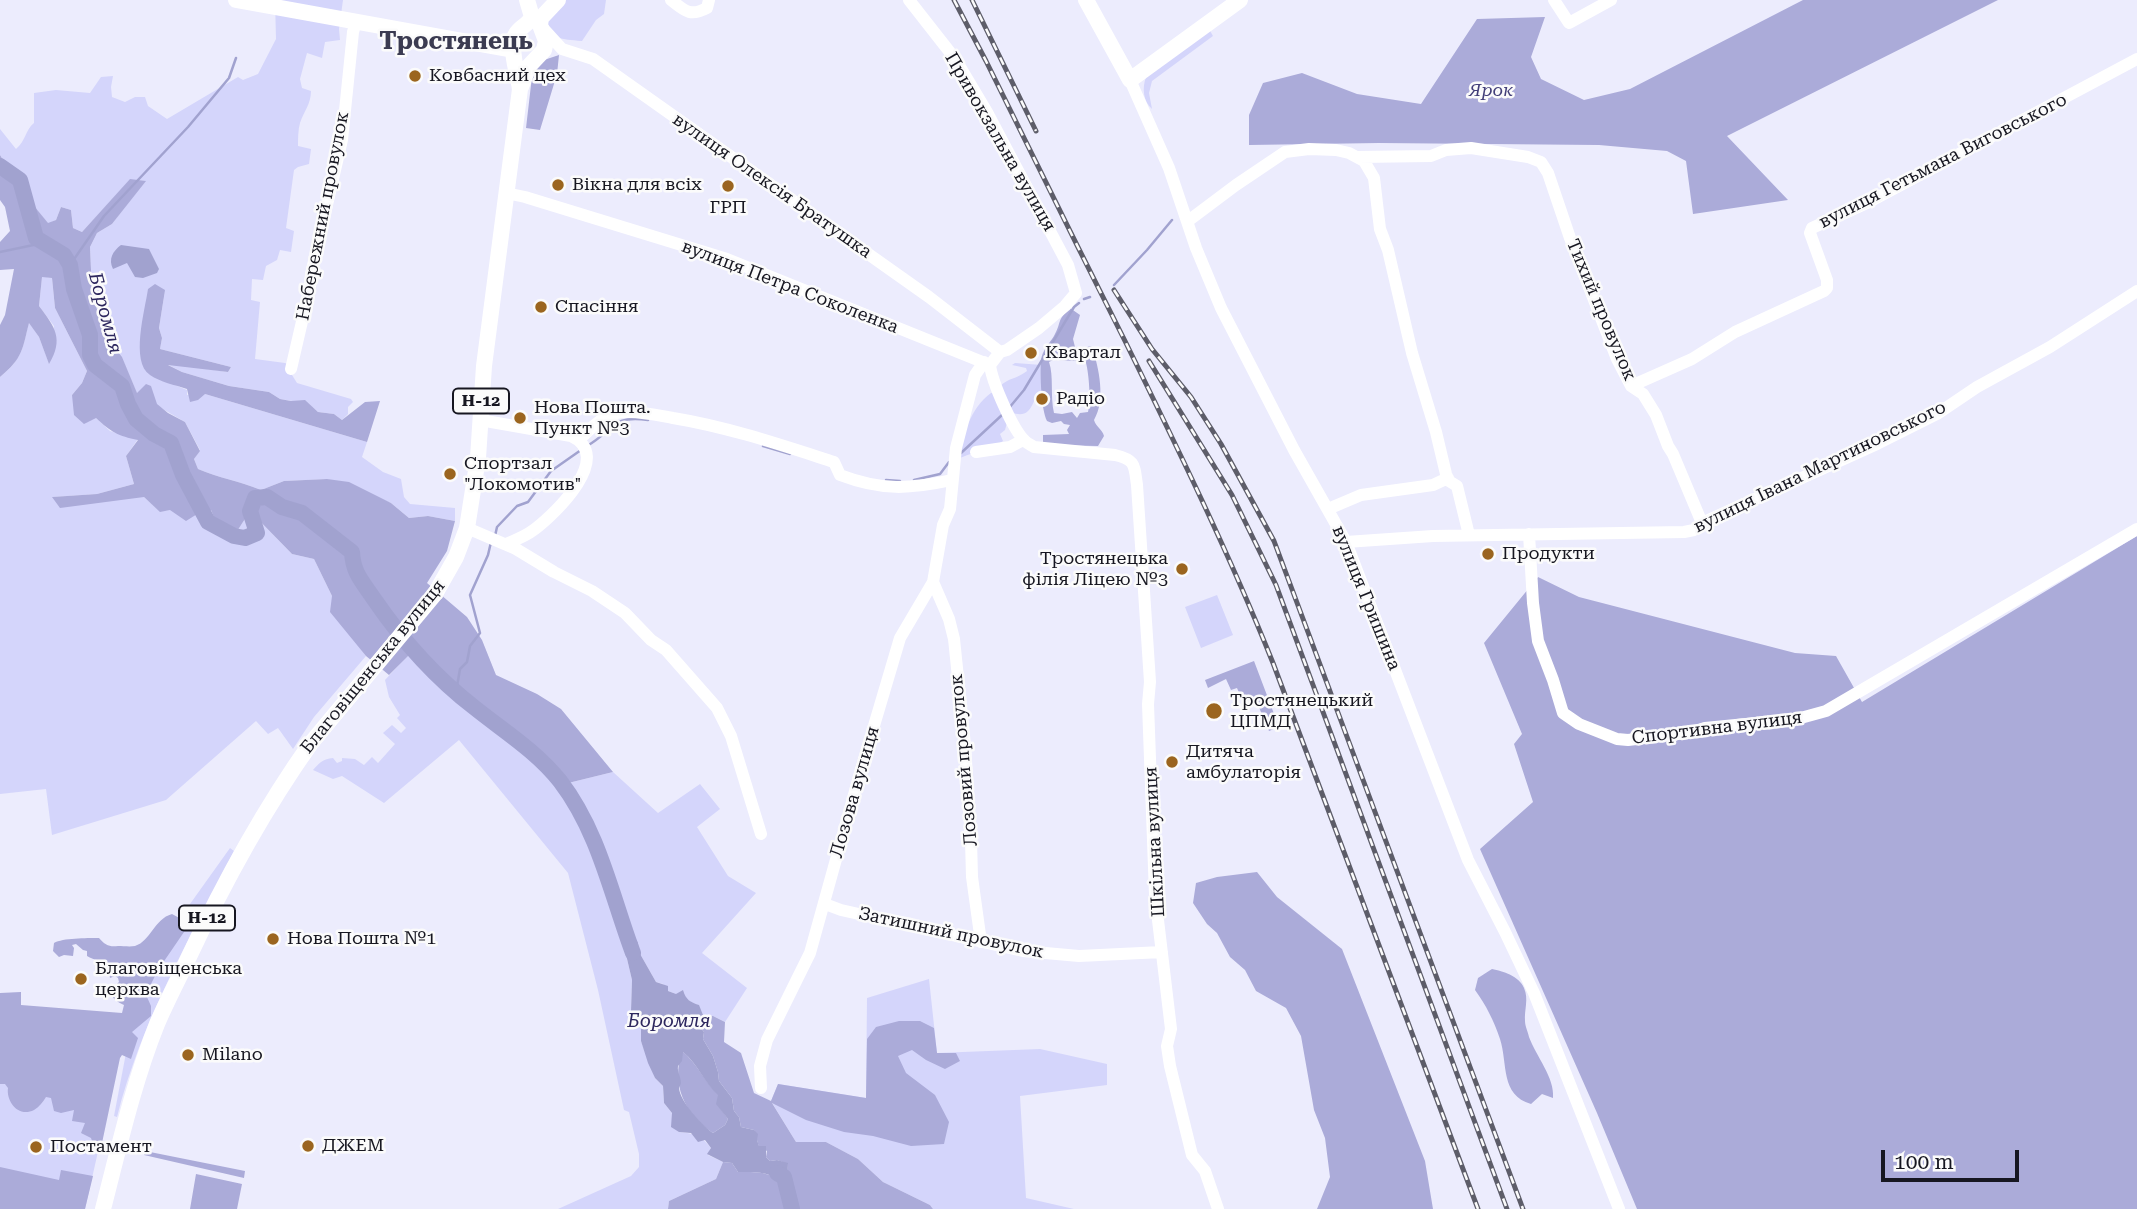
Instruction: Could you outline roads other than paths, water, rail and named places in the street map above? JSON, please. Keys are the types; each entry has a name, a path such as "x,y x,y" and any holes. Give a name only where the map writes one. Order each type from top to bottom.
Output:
{"main road":[{"path":"236,0 356,22 520,60"},
{"name":"Благовіщенська вулиця","path":"103,1209 133,1095 157,1024 205,922 269,806 298,762 430,600 456,557 467,528 478,458 484,366 520,89 520,60 516,34 534,15 558,0"},
{"name":"вулиця Гришина","path":"1086,0 1130,80"},
{"path":"1130,80 1240,0"},
{"path":"534,15 546,41 543,52"},
{"name":"Благовіщенська вулиця","path":"520,60 543,52"}],"street":[{"path":"671,0 686,11 697,13 707,8 709,0"},
{"name":"Привокзальна вулиця","path":"909,0 956,60 987,112 1068,265 1076,293 1039,328 1000,352"},
{"path":"1554,0 1569,23 1611,0"},
{"name":"вулиця Олексія Братушка","path":"534,15 562,49 593,59 929,297 1000,352"},
{"name":"Набережний провулок","path":"291,369 342,140 356,22"},
{"path":"543,52 562,49"},
{"name":"вулиця Гетьмана Виговського","path":"1631,386 1692,359 1735,332 1824,291 1828,285 1823,264 1810,233 1812,228 1869,202 2137,59"},
{"name":"вулиця Гришина","path":"1130,80 1169,167 1202,264 1221,308 1294,450 1346,542 1468,860 1534,993 1619,1209"},
{"name":"Тихий провулок","path":"1358,157 1432,156 1446,150 1471,148 1528,157 1542,162 1621,368 1631,386 1643,394 1656,415 1702,523"},
{"path":"1188,221 1285,152 1324,149 1349,153 1364,161 1374,178 1380,229 1388,250 1412,353 1448,478 1457,486 1469,535"},
{"name":"вулиця Петра Соколенка","path":"506,193 727,259 987,364"},
{"name":"вулиця Івана Мартиновського","path":"1346,542 1469,535 1694,530 1702,523 1937,414 2137,291"},
{"name":"Лозова вулиця","path":"761,1088 760,1066 767,1040 804,967 825,904 836,856 900,638 933,582 943,525 950,509 956,448 967,399 975,375 1000,352"},
{"path":"976,452 1010,447 1023,440 987,364"},
{"path":"480,420 571,436 584,435 595,424 623,411 651,414 765,439 834,462 840,475 860,483 894,489 952,480"},
{"path":"506,544 533,531 570,494 587,464 585,448 579,440 571,436"},
{"name":"Шкільна вулиця","path":"1023,440 1046,450 1115,455 1128,458 1134,464 1150,682 1148,711 1155,895 1171,1029 1167,1046 1192,1155 1205,1171 1218,1209"},
{"path":"1328,509 1361,495 1433,485 1448,478"},
{"path":"467,528 506,544 592,591 625,613 651,640 666,650 717,708 731,736 761,834"},
{"name":"Спортивна вулиця","path":"1529,534 1538,641 1563,713 1579,724 1617,739 1628,740 1694,732 1705,728 1789,720 1826,711 2137,529"},
{"name":"Лозовий провулок","path":"933,582 949,619 954,639 966,758 972,877 981,942"},
{"name":"Затишний провулок","path":"825,904 841,910 1023,951 1079,956 1163,952"}],"water":[{"path":"121,245 149,249 159,269 157,273 143,278 135,277 127,263 113,269 112,256"},
{"name":"Боромля","path":"626,934 633,934 639,952 656,982 668,986 668,991 676,994 683,990 689,1000 699,1005 703,1015 697,1023 704,1032 703,1039 713,1056 719,1081 732,1098 741,1127 754,1130 758,1134 759,1146 766,1146 766,1157 770,1161 788,1163 787,1190 777,1179 766,1174 738,1172 732,1163 723,1162 707,1154 711,1148 705,1140 698,1142 691,1133 679,1132 671,1127 672,1113 664,1103 663,1086 655,1078 648,1063 641,1041 641,1027 631,1011 632,980 624,946","holes":["683,1052 718,1095 716,1104 728,1119 725,1125 713,1133 693,1113 680,1094 678,1066"]}],"waterway":[{"path":"70,265 104,216 188,127 229,78 236,58"},
{"name":"Боромля","path":"0,166 20,180 36,238 64,255 70,265 74,289 90,335 90,355 95,365 122,386 136,419 154,434 171,443 183,475 208,522 234,536 245,538 257,533 250,511 255,498 267,497 282,507 302,513 352,552 354,566 362,582 420,658 461,696 530,751 560,781 585,821 594,842 633,953"},
{"path":"1114,285 1172,220"},
{"path":"0,252 43,243"},
{"path":"1084,299 1090,297"},
{"path":"1009,408 1024,390 1079,303"},
{"path":"961,453 1002,415"},
{"path":"587,446 619,422 648,420"},
{"path":"763,446 790,454"},
{"path":"495,536 497,527 517,506 528,502 551,471 581,450"},
{"path":"914,480 940,474 949,462"},
{"path":"886,480 900,481"},
{"path":"456,692 460,669 467,662 470,646 480,633 470,595 491,542"},
{"name":"Боромля","path":"777,1173 784,1177 792,1209"}],"railway":[{"path":"954,0 1144,381 1239,581 1273,663 1478,1209"},
{"path":"972,0 1036,131"},
{"path":"1114,290 1152,349 1191,397 1221,444 1274,541 1523,1209"},
{"path":"1149,361 1232,495 1276,585 1507,1209"}],"place":[{"name":"Ковбасний цех","path":"415,76"},
{"name":"Вікна для всіх","path":"558,185"},
{"name":"ГРП","path":"728,186"},
{"name":"Спасіння","path":"541,307"},
{"name":"Квартал","path":"1031,353"},
{"name":"Радіо","path":"1042,399"},
{"name":"Нова Пошта. Пункт №3","path":"520,418"},
{"name":"Спортзал \"Локомотив\"","path":"450,474"},
{"name":"Продукти","path":"1488,554"},
{"name":"Тростянецька філія Ліцею №3","path":"1182,569"},
{"name":"Тростянецький ЦПМД","path":"1214,711"},
{"name":"Дитяча амбулаторія","path":"1172,762"},
{"name":"Нова Пошта №1","path":"273,939"},
{"name":"Благовіщенська церква","path":"81,979"},
{"name":"Milano","path":"188,1055"},
{"name":"ДЖЕМ","path":"308,1146"},
{"name":"Постамент","path":"36,1147"}],"district":[{"name":"Тростянець","path":"456,42"}],"park label":[{"name":"Ярок","path":"1491,91"}]}
